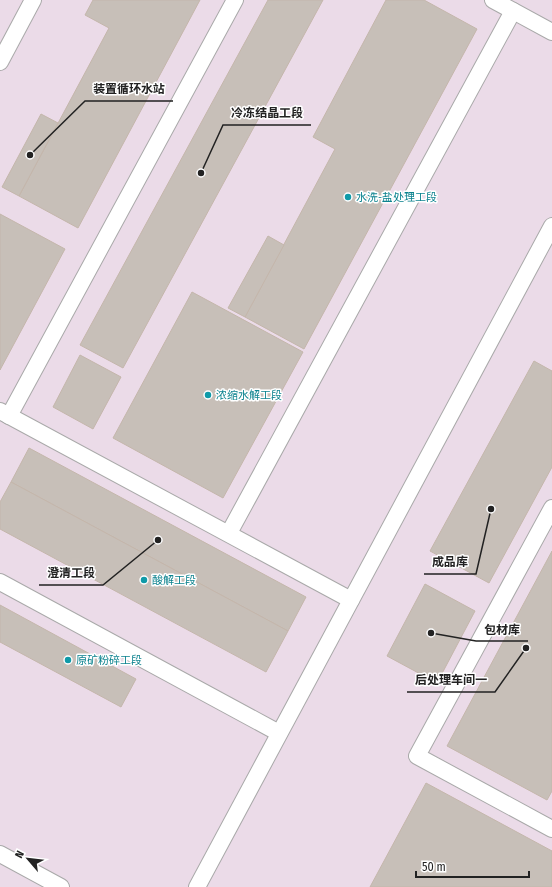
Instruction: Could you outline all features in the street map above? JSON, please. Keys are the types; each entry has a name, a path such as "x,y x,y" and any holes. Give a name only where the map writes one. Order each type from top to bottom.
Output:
{"lane":[{"path":"0,62 33,0"},
{"path":"234,0 4,413 351,600"},
{"path":"493,0 552,32"},
{"path":"229,533 513,11"},
{"path":"196,887 552,226"},
{"path":"551,826 417,756 552,508"},
{"path":"0,582 279,733"},
{"path":"0,854 61,887"}],"shaded area":[{"path":"0,0 552,0 552,887 0,887"}],"building":[{"path":"93,0 200,0 78,228 19,196 109,28 85,15"},
{"path":"268,0 323,0 123,368 80,345"},
{"name":"水洗-盐处理工段","path":"386,0 424,0 477,29 304,349 245,317 335,149 313,137"},
{"path":"41,114 58,123 19,196 2,187"},
{"path":"0,214 65,249 0,370"},
{"path":"268,236 284,245 245,317 228,308"},
{"name":"浓缩水解工段","path":"192,292 303,352 223,498 113,438"},
{"path":"80,355 121,377 93,429 53,407"},
{"path":"534,361 552,371 552,467 489,583 430,551"},
{"path":"29,448 306,597 288,631 11,482"},
{"name":"酸解工段","path":"11,482 288,631 266,672 0,529 0,502"},
{"path":"552,551 552,791 547,800 447,746"},
{"path":"425,584 475,611 437,683 387,656"},
{"name":"原矿粉碎工段","path":"0,605 136,679 121,707 0,642"},
{"path":"426,783 552,851 552,887 370,887"}],"place":[{"name":"装置循环水站","path":"30,155"},
{"name":"冷冻结晶工段","path":"201,173"},
{"name":"水洗-盐处理工段","path":"348,197"},
{"name":"浓缩水解工段","path":"208,395"},
{"name":"成品库","path":"491,509"},
{"name":"澄清工段","path":"158,540"},
{"name":"酸解工段","path":"144,580"},
{"name":"包材库","path":"431,633"},
{"name":"后处理车间一","path":"526,648"},
{"name":"原矿粉碎工段","path":"68,660"}]}
